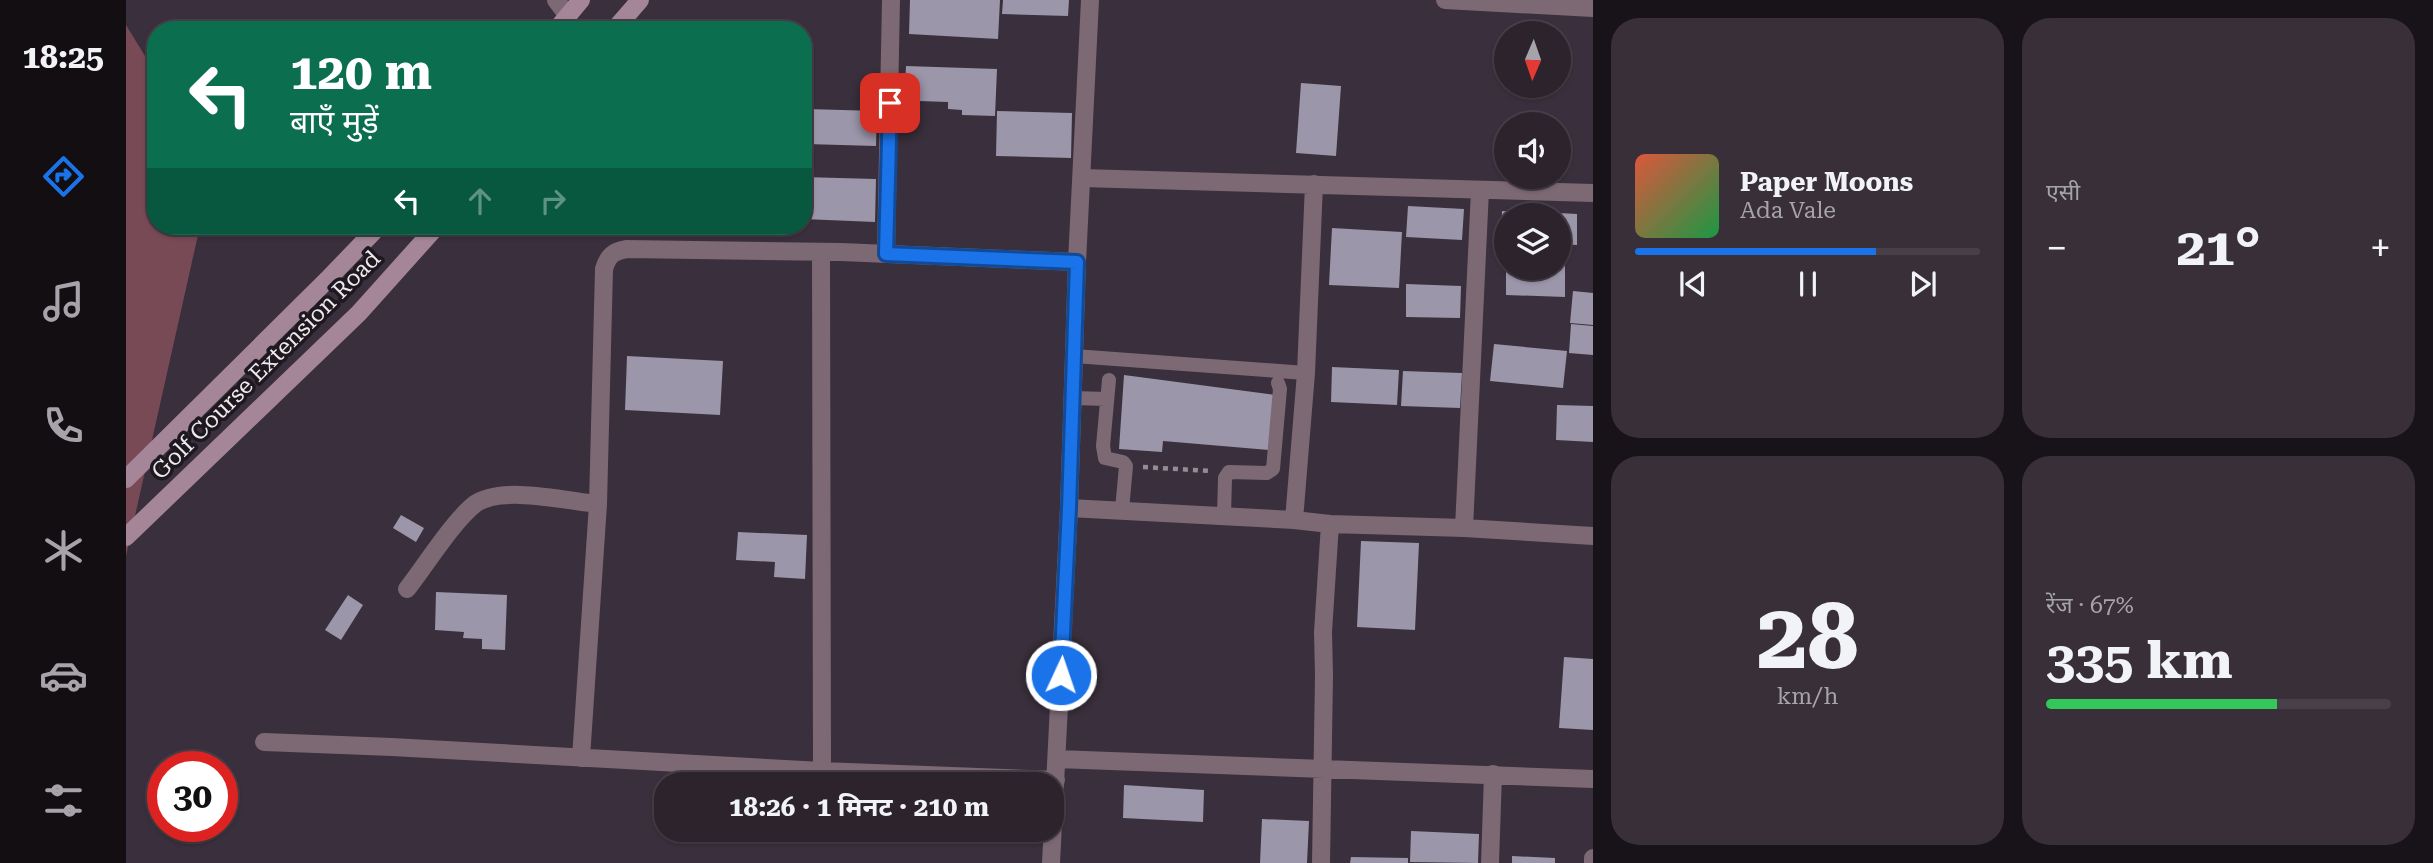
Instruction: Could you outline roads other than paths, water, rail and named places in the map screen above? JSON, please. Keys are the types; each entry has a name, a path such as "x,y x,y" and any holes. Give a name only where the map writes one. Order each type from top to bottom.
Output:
{"main road":[{"path":"564,21 581,0"},
{"path":"622,21 640,0"},
{"name":"Golf Course Extension Road","path":"126,479 370,235"},
{"name":"Golf Course Extension Road","path":"126,537 359,313 429,235"}],"street":[{"path":"556,0 568,16"},
{"path":"886,254 891,0"},
{"path":"1056,772 1090,0"},
{"path":"1445,0 1593,8"},
{"path":"1082,178 1593,193"},
{"path":"1294,520 1306,373 1314,184"},
{"path":"1464,528 1480,190"},
{"path":"581,758 598,504 604,269 608,257 627,249 821,252 1077,262"},
{"path":"821,252 822,771"},
{"path":"407,589 462,517 477,503 496,496 512,495 598,504"},
{"path":"1069,508 1593,536"},
{"path":"1321,863 1323,632 1330,524"},
{"path":"264,742 851,772"},
{"path":"1057,759 1593,779"},
{"path":"1490,863 1493,774"},
{"path":"1051,863 1052,842"}],"lane":[{"path":"1074,356 1306,373"},
{"path":"1109,380 1103,446 1105,458 1123,462 1126,466 1122,510"},
{"path":"1224,516 1225,478 1229,472 1267,473 1273,469 1279,386 1304,392"},
{"path":"1073,398 1107,399"}]}
